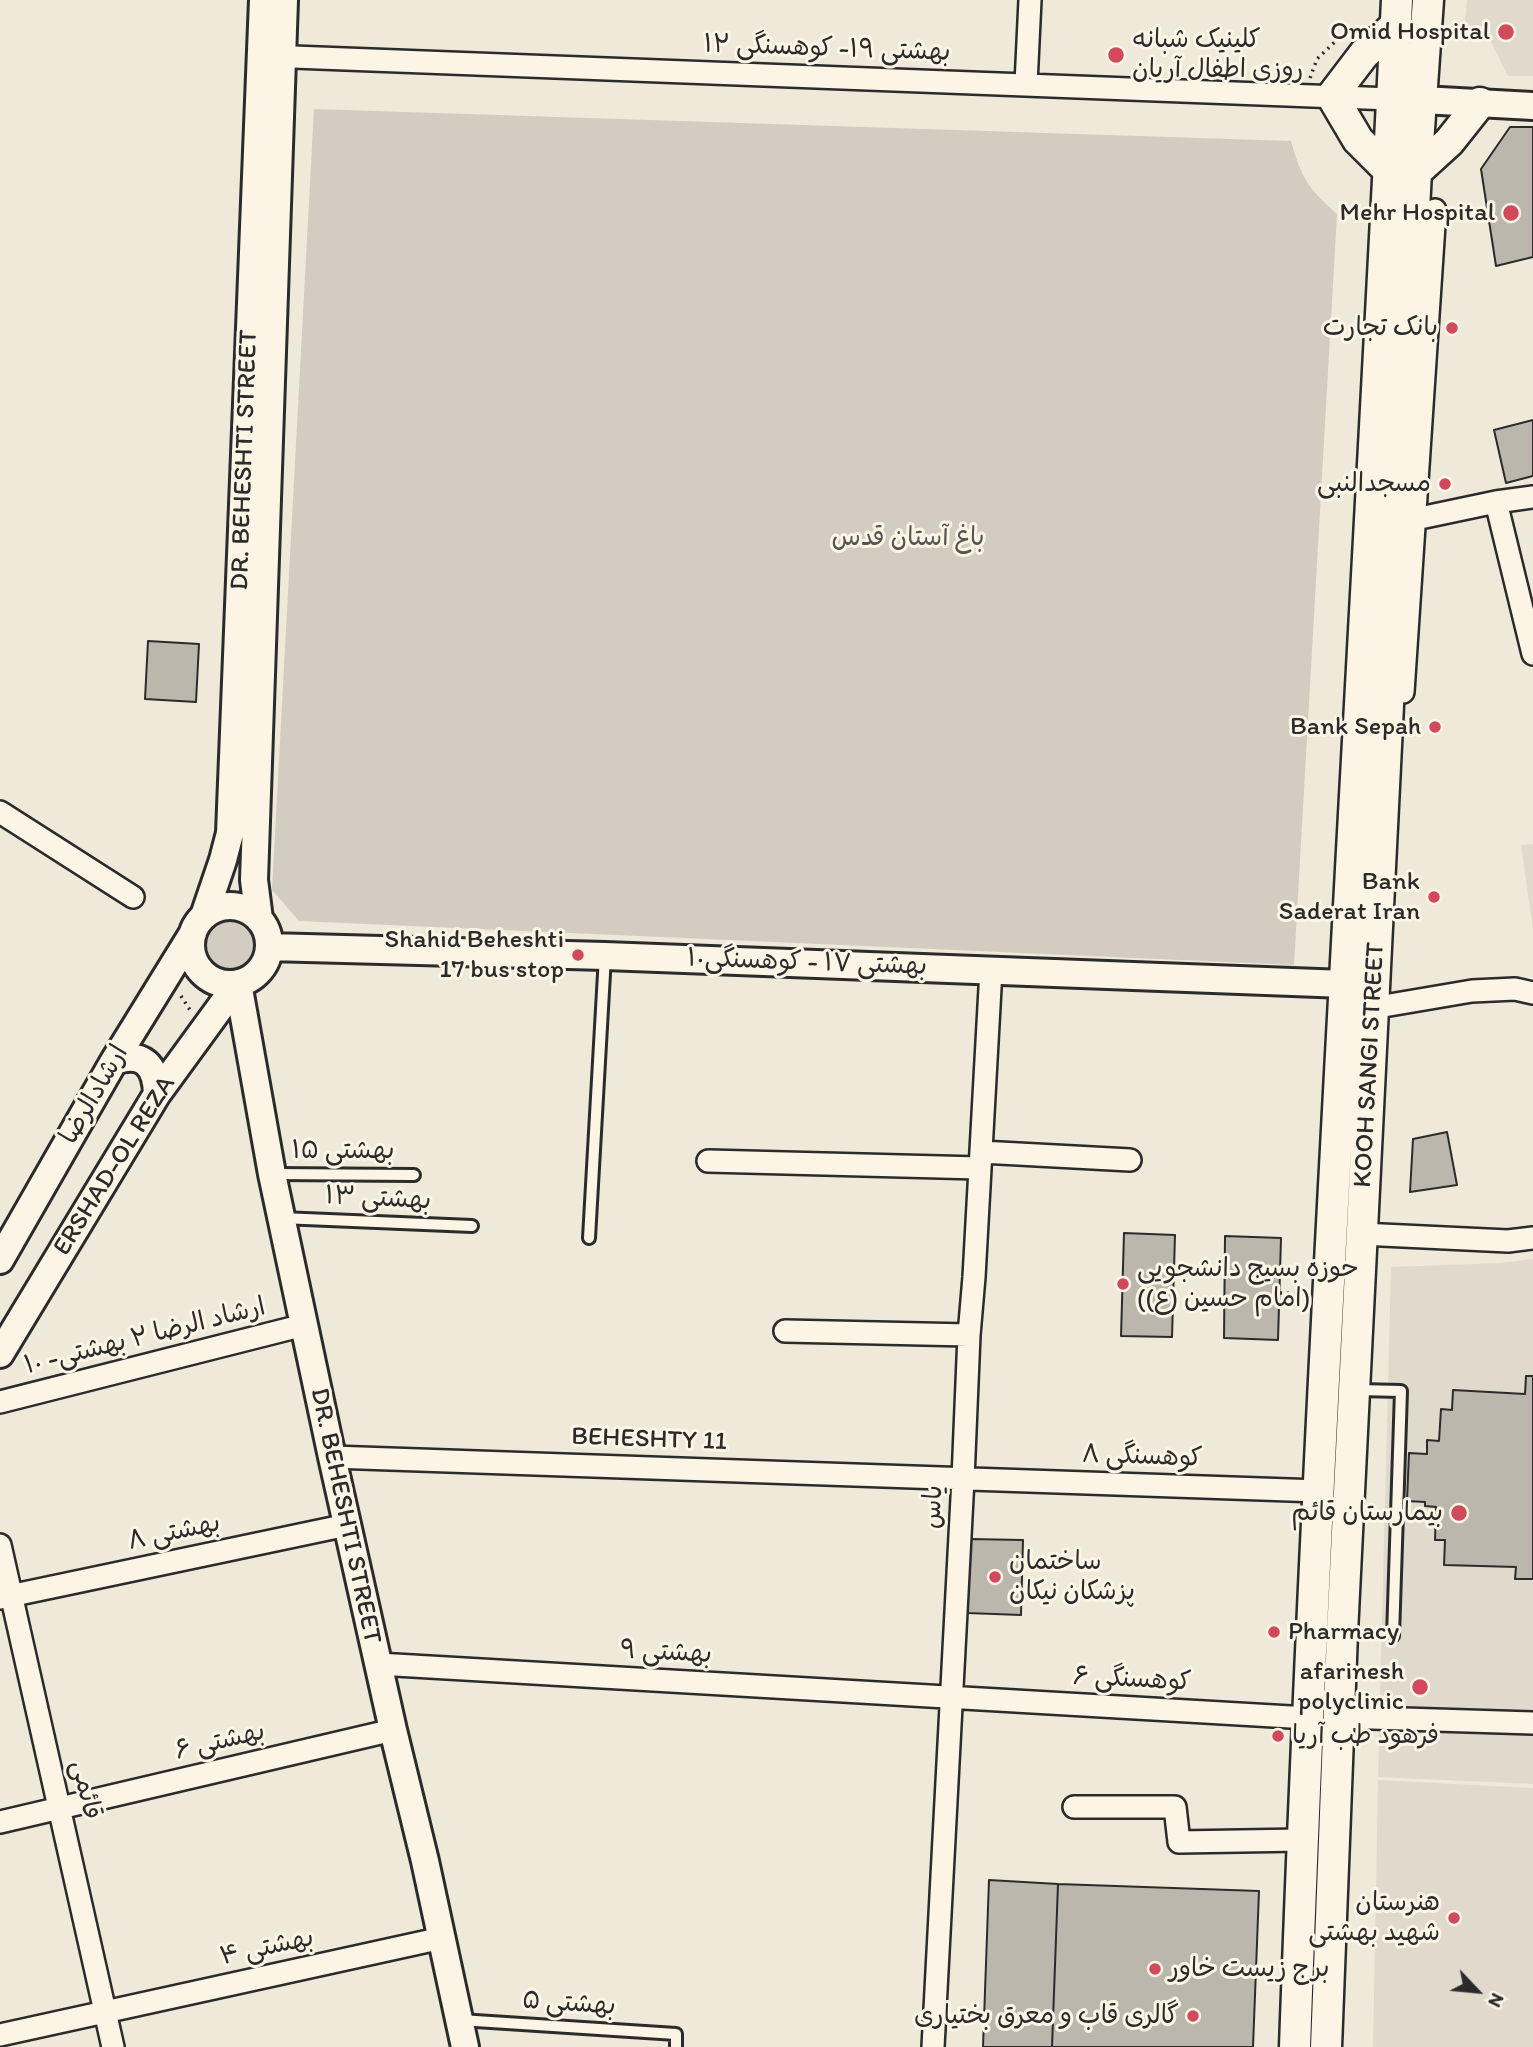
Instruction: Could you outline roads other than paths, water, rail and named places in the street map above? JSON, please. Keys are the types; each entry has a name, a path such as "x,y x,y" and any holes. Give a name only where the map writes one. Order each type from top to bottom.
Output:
{"main road":[{"name":"KOOH SANGI STREET","path":"1295,2047 1302,1840 1345,984 1402,171 1422,100 1428,0"},
{"name":"KOOH SANGI STREET","path":"1326,2047 1361,1234 1378,1007 1405,521 1402,171 1391,99 1396,13"},
{"path":"1396,13 1332,96 1359,140 1402,171 1449,142 1480,103"},
{"path":"1391,99 1422,100"}],"street":[{"name":"DR. BEHESHTI STREET","path":"259,919 254,880 271,57 263,0"},
{"name":"DR. BEHESHTI STREET","path":"199,924 230,833 271,57 284,0"},
{"path":"1026,84 1030,0"},
{"name":"بهشتی ۱۹- کوهسنگی ۱۲","path":"271,57 1391,99"},
{"path":"1422,100 1533,106"},
{"path":"1435,210 1405,521 1533,497"},
{"path":"1496,502 1533,654"},
{"path":"0,812 133,897"},
{"path":"232,906 252,912 259,919 268,937 269,947 263,966 248,980 238,983 218,982 201,971 192,953 199,924 213,910 232,906"},
{"name":"ارشادالرضا","path":"0,1259 114,1061 199,924"},
{"name":"بهشتی ۱۷ - کوهسنگی۱۰","path":"269,947 605,956 1345,984"},
{"name":"یاس","path":"933,2047 964,1479 969,1335 991,971"},
{"name":"DR. BEHESHTI STREET","path":"238,983 272,1174 346,1525 425,1861 465,2047"},
{"name":"ERSHAD-OL REZA","path":"0,1354 157,1094 238,983"},
{"path":"1378,1007 1472,991 1515,989 1533,993"},
{"path":"114,1061 127,1057 141,1059 151,1067 157,1079 157,1094"},
{"path":"708,1161 1130,1160"},
{"path":"1361,1234 1508,1241 1533,1238"},
{"name":"ارشاد الرضا ۲ بهشتی- ۱۰","path":"0,1402 304,1325"},
{"path":"785,1331 969,1335"},
{"name":"BEHESHTY 11","path":"332,1457 964,1479"},
{"name":"کوهسنگی ۸","path":"964,1479 1319,1492"},
{"name":"بهشتی ۸","path":"6,1597 346,1525"},
{"name":"قائمی","path":"0,1545 6,1597 61,1808 113,2047"},
{"name":"بهشتی ۹","path":"377,1664 952,1697"},
{"name":"کوهسنگی ۶","path":"952,1697 1308,1718"},
{"path":"1339,1717 1533,1723"},
{"name":"بهشتی ۶","path":"0,1822 393,1730"},
{"path":"1074,1807 1175,1807 1179,1842 1302,1840"},
{"name":"بهشتی ۴","path":"0,2035 442,1938"}],"lane":[{"path":"589,1238 605,956"},
{"name":"بهشتی ۱۵","path":"272,1174 414,1175"},
{"name":"بهشتی ۱۳","path":"282,1217 472,1226"},
{"path":"1353,1390 1401,1391 1393,1636"},
{"name":"بهشتی ۵","path":"460,2020 676,2034 676,2047"}],"place":[{"name":"Omid Hospital","path":"1506,32"},
{"name":"کلینیک شبانه روزی اطفال آریان","path":"1116,55"},
{"name":"Mehr Hospital","path":"1511,213"},
{"name":"بانک تجارت","path":"1452,328"},
{"name":"مسجدالنبی","path":"1445,484"},
{"name":"Bank Sepah","path":"1435,727"},
{"name":"Bank Saderat Iran","path":"1434,897"},
{"name":"Shahid Beheshti 17 bus stop","path":"578,955"},
{"name":"حوزه بسیج دانشجویی (امام حسین (ع))","path":"1123,1284"},
{"name":"بیمارستان قائم","path":"1459,1513"},
{"name":"ساختمان پزشکان نیکان","path":"995,1577"},
{"name":"Pharmacy","path":"1274,1632"},
{"name":"afarinesh polyclinic","path":"1420,1687"},
{"name":"فرهود طب آریا","path":"1278,1736"},
{"name":"هنرستان شهید بهشتی","path":"1454,1918"},
{"name":"برج زیست خاور","path":"1155,1969"},
{"name":"گالری قاب و معرق بختیاری","path":"1193,2016"}],"park label":[{"name":"باغ آستان قدس","path":"908,538"}]}
